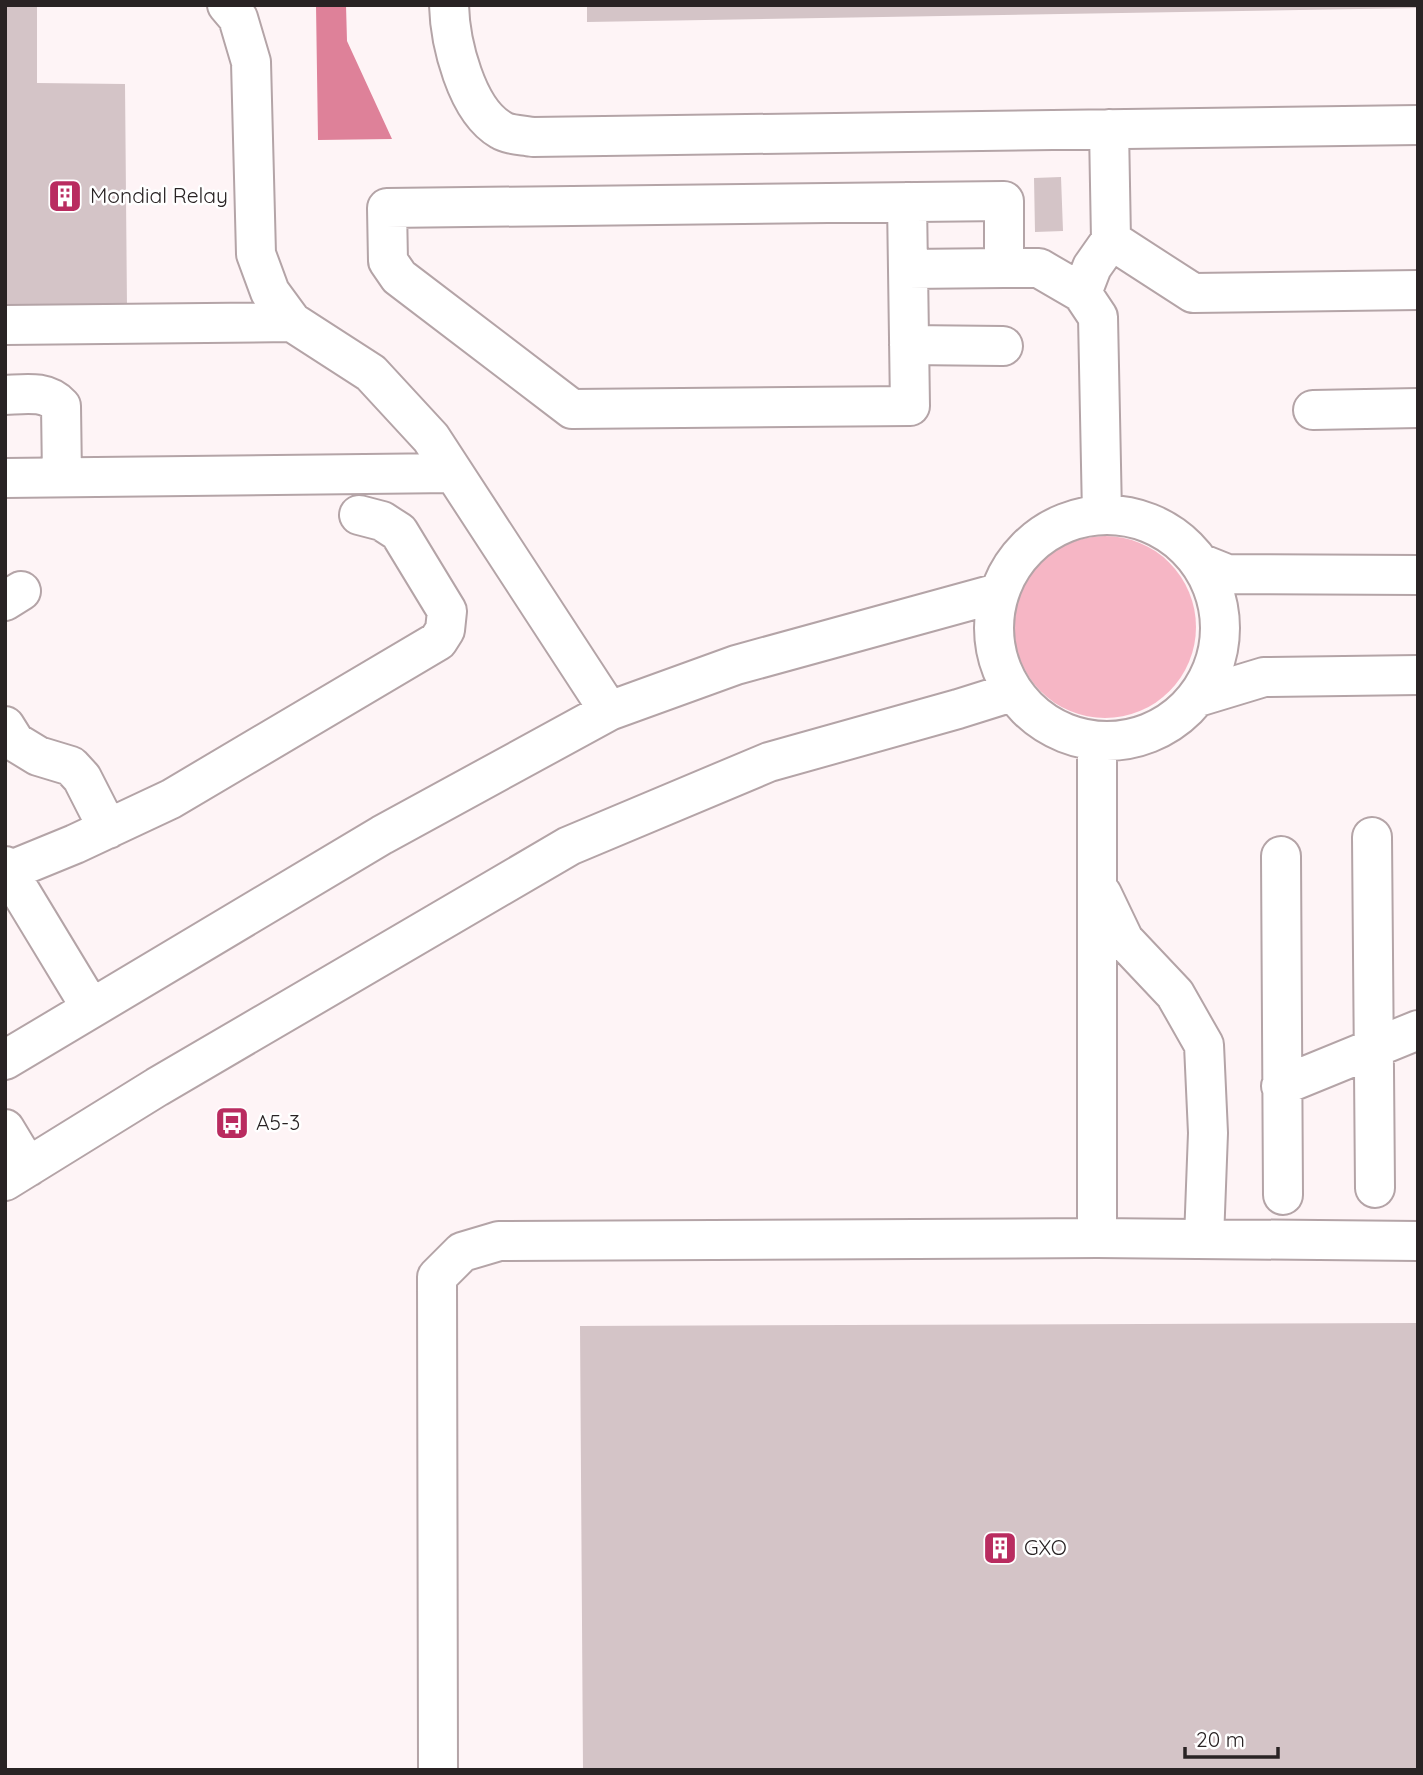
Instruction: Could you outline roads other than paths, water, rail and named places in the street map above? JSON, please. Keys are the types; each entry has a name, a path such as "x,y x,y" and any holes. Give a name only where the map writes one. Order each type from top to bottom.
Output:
{"street":[{"path":"227,5 238,18 251,62 257,254 270,292 292,322 371,373 430,438 609,711"},
{"path":"449,5 460,72 484,115 502,131 533,137 1418,125"},
{"path":"1082,293 1093,267 1111,240 1109,129"},
{"path":"907,202 910,406 572,409 399,277 388,261 387,208 907,202 1004,201 1004,268"},
{"path":"1111,240 1193,293 1418,290"},
{"path":"908,269 1039,268 1082,293 1098,317 1102,514"},
{"path":"5,325 292,322"},
{"path":"909,345 1003,346"},
{"path":"5,395 41,394 54,399 61,406 62,477"},
{"path":"1313,410 1418,408"},
{"path":"5,478 453,473"},
{"path":"1102,514 1131,516 1158,526 1182,543 1202,564 1217,596 1221,631 1215,666 1198,697 1171,723 1135,739 1097,742 1064,734 1035,717 1012,692 997,661 992,627 998,593 1013,563 1037,537 1068,521 1102,514"},
{"path":"91,1008 7,868 108,829 171,799 438,641 444,630 447,611 399,532 382,521 359,515"},
{"path":"1202,564 1227,574 1418,575"},
{"path":"5,1060 382,835 609,711 736,664 998,593"},
{"path":"1198,697 1264,677 1418,676"},
{"path":"5,1129 17,1174 168,1080 569,846 769,762 1012,692"},
{"path":"5,726 15,742 38,756 71,766 82,778 108,829"},
{"path":"1097,742 1097,1238"},
{"path":"1371,837 1375,1188"},
{"path":"1281,856 1283,1195"},
{"path":"1097,882 1124,940 1175,993 1204,1045 1208,1133 1204,1239"},
{"path":"1281,1086 1418,1030"},
{"path":"438,1770 437,1278 461,1252 499,1241 1097,1238 1418,1241"}],"place":[{"name":"Mondial Relay","path":"65,196"},
{"name":"A5-3","path":"232,1123"},
{"name":"GXO","path":"1000,1548"}]}
